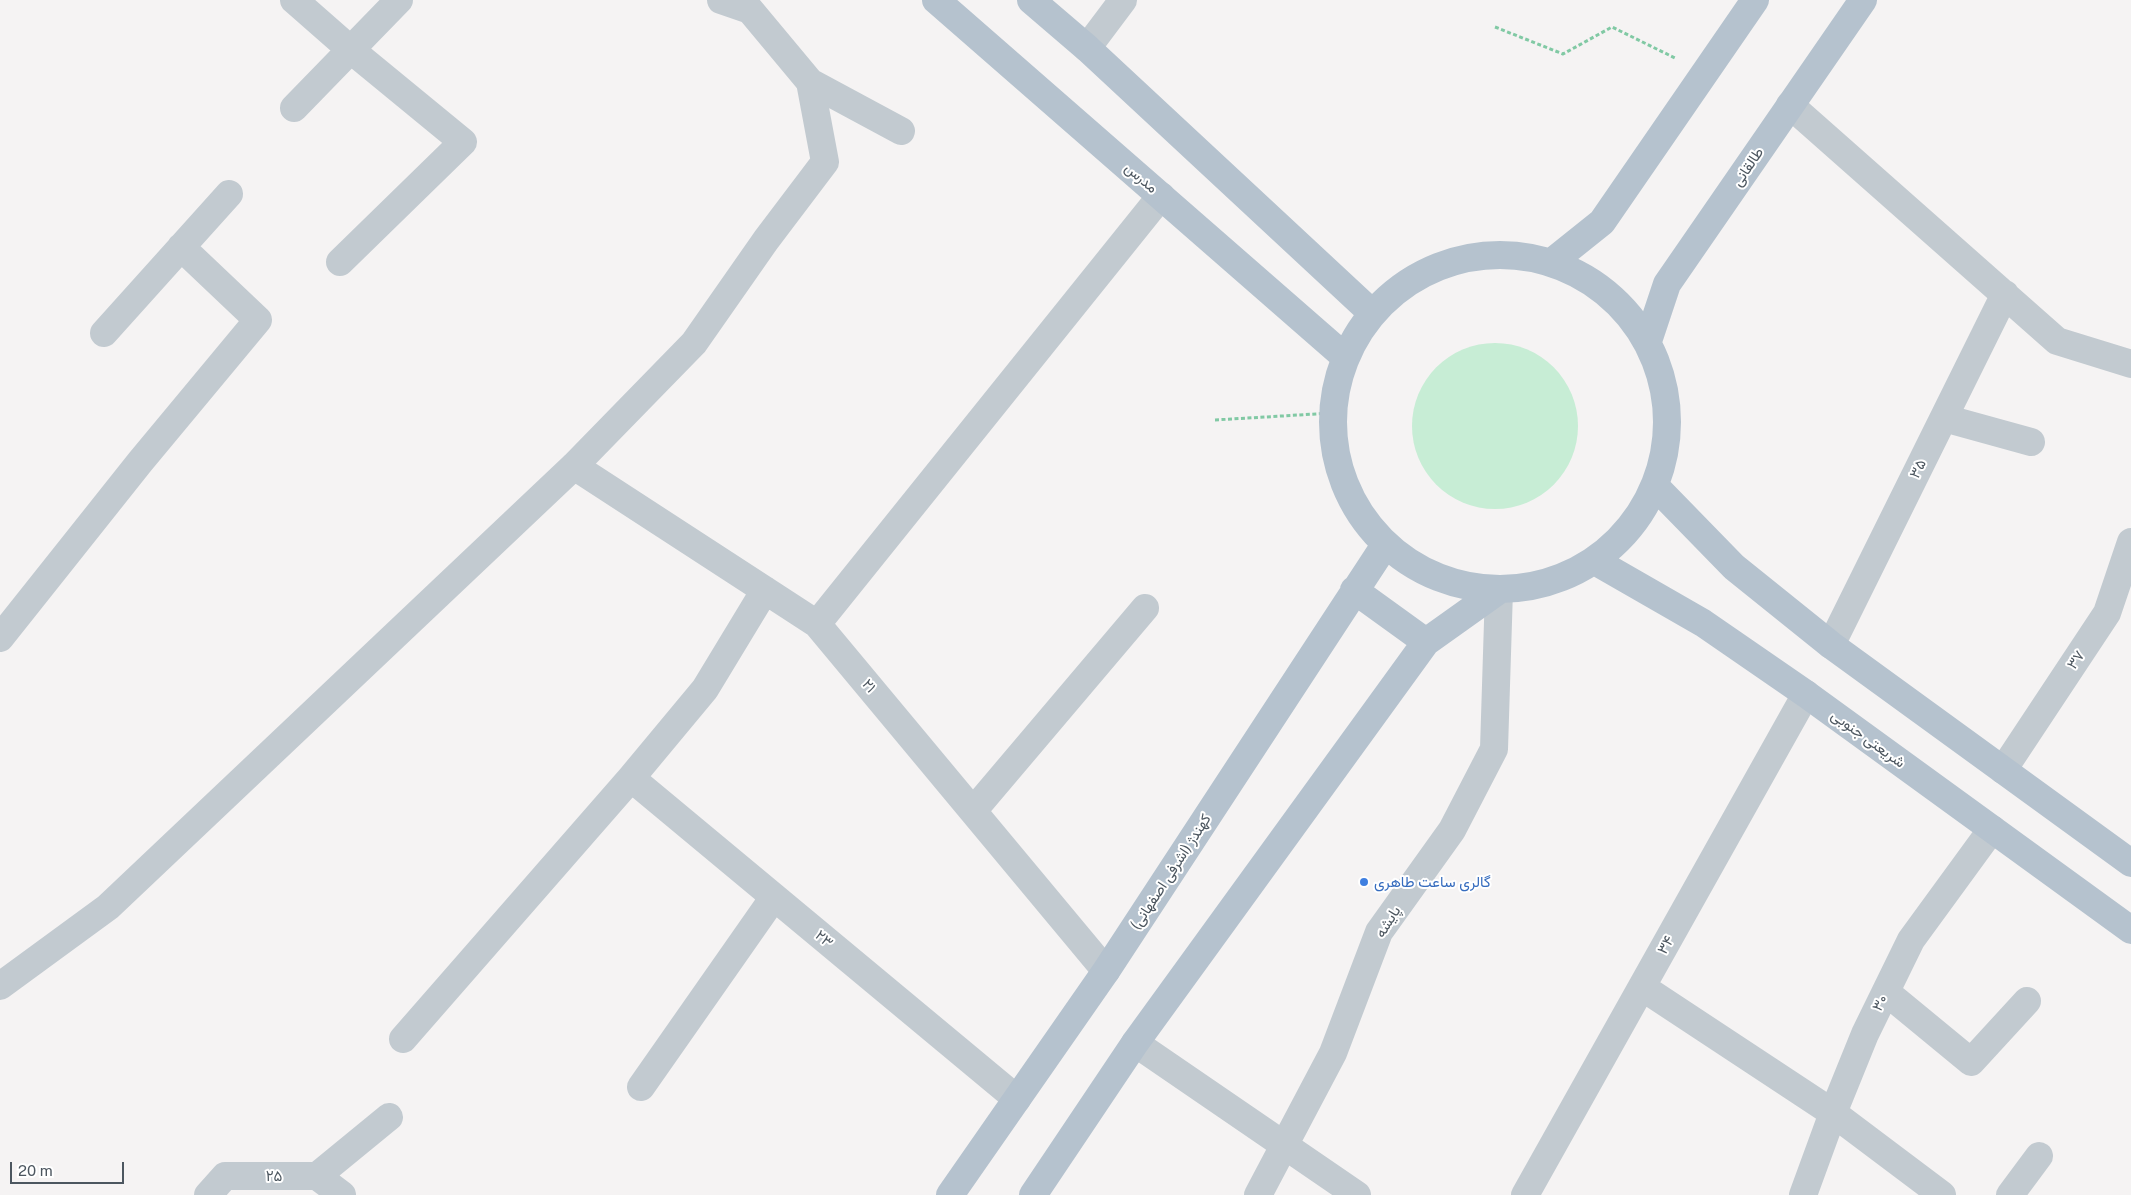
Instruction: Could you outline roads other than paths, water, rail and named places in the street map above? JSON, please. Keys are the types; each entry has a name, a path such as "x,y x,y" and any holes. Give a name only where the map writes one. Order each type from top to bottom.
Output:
{"main road":[{"name":"مدرس","path":"936,0 1345,357"},
{"path":"1031,0 1087,48 1372,313"},
{"path":"1552,262 1602,222 1755,0"},
{"name":"طالقانی","path":"1648,341 1667,284 1862,0"},
{"path":"1503,254 1552,262 1591,280 1617,301 1623,306 1648,341 1666,388 1668,438 1656,486 1631,528 1595,561 1550,582 1499,590 1458,584 1419,569 1385,545 1354,507 1336,461 1332,413 1336,385 1345,357 1357,334 1372,313 1409,281 1454,260 1503,254"},
{"path":"1656,486 1734,567 1831,645 2131,863"},
{"name":"کهندژ (اشرفی اصفهانی)","path":"950,1195 1106,971 1385,545"},
{"name":"شریعتی جنوبی","path":"1595,561 1703,623 1806,694 2131,930"},
{"path":"1354,590 1426,642"},
{"path":"1033,1195 1135,1043 1426,642 1499,590"}],"street":[{"path":"294,0 351,50 463,142 340,262"},
{"path":"294,108 399,0"},
{"path":"722,0 750,10 810,82 901,131"},
{"path":"1087,48 1123,0"},
{"path":"0,986 108,907 574,466 694,343 766,240 825,162 810,82"},
{"path":"1790,106 2057,341 2131,364"},
{"path":"104,333 229,194"},
{"path":"817,624 1161,196"},
{"path":"4,624 258,320 181,247"},
{"name":"۳۵","path":"1831,645 2004,294"},
{"path":"1944,418 2031,442"},
{"name":"۲۱","path":"574,466 817,624 1106,971"},
{"name":"۳۷","path":"2003,770 2108,613 2131,542"},
{"path":"404,1039 632,778 705,689 765,590"},
{"name":"پایشه","path":"1258,1195 1286,1146 1333,1053 1379,932 1452,830 1494,749 1499,590"},
{"path":"973,811 1145,608"},
{"name":"۳۴","path":"1525,1195 1806,694"},
{"name":"۲۳","path":"632,778 1017,1099"},
{"name":"۳۰","path":"1802,1195 1864,1034 1911,940 1992,829"},
{"path":"641,1087 774,897"},
{"path":"1642,987 1832,1113 1942,1195"},
{"path":"1886,992 1971,1062 2027,1001"},
{"path":"1135,1043 1357,1195"},
{"path":"342,1195 317,1176 389,1117"},
{"path":"2010,1195 2039,1156"},
{"name":"۲۵","path":"208,1195 225,1176 317,1176"}],"place":[{"name":"گالری ساعت طاهری","path":"1364,882"}]}
